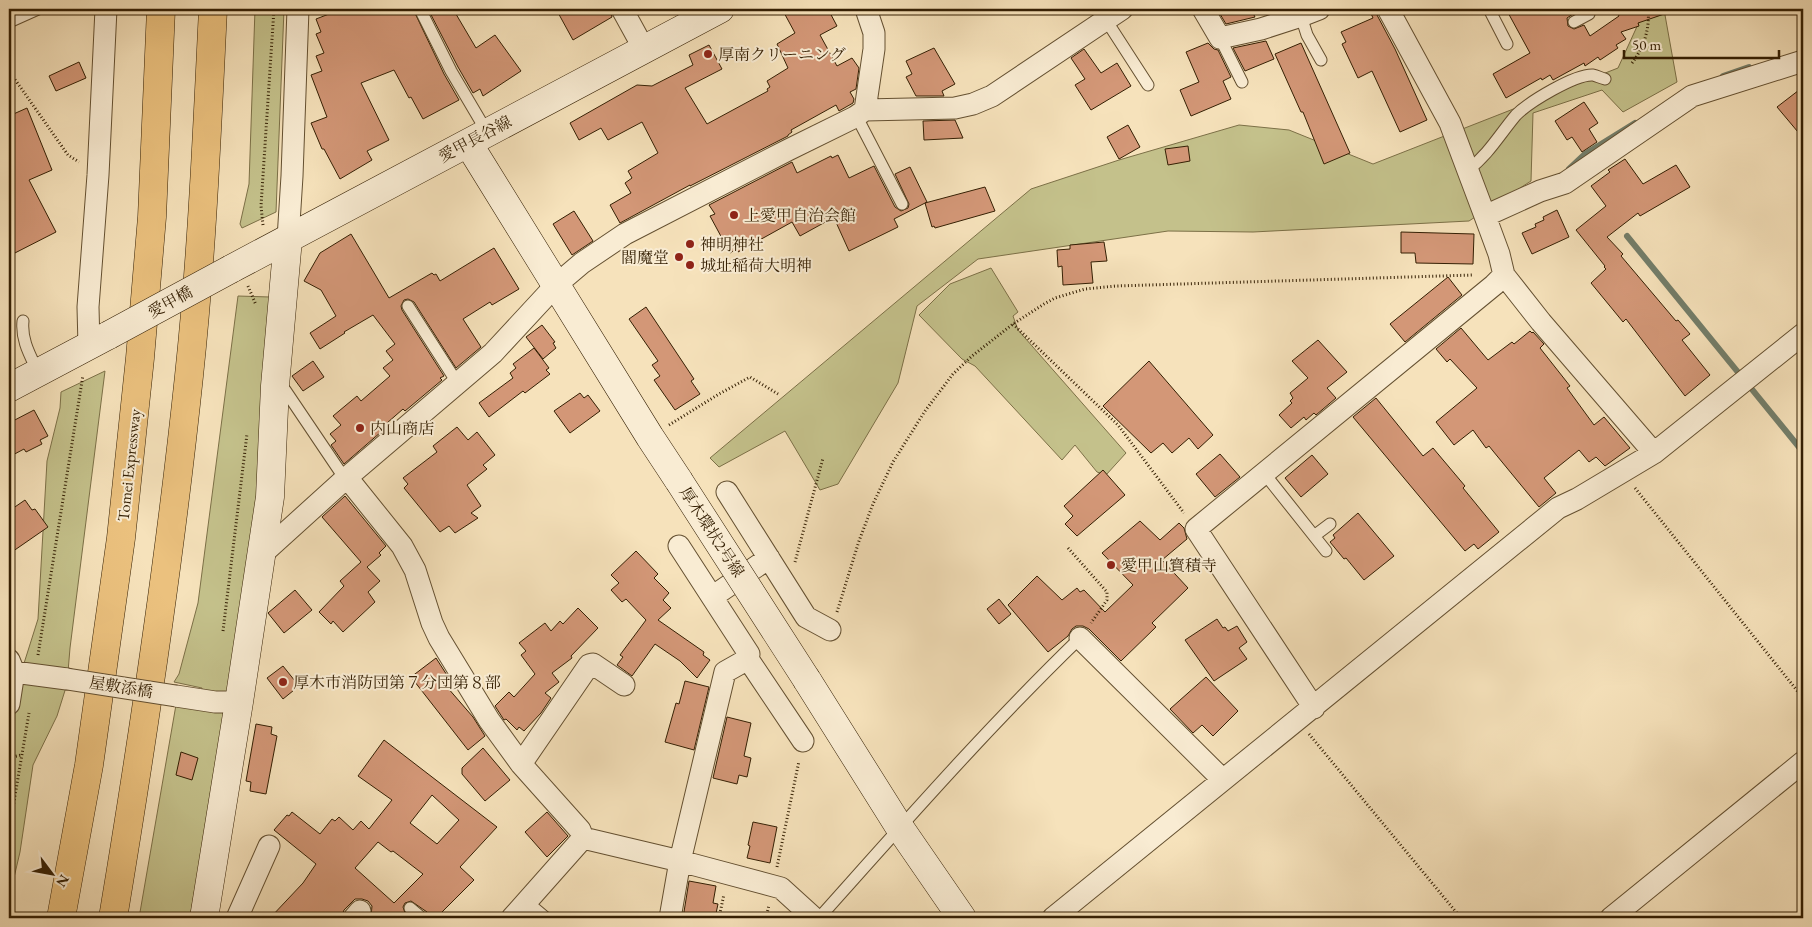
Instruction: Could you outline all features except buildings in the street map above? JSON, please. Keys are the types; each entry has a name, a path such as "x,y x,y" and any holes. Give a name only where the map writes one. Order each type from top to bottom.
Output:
{"highway":[{"name":"Tomei Expressway","path":"61,918 89,765 124,509 140,358 152,217 161,9"},
{"path":"113,918 147,709 189,375 202,220 214,9"}],"street":[{"path":"9,388 99,340 88,306 98,175 106,9"},
{"path":"204,918 270,497 275,386 276,235 292,176 298,9"},
{"path":"622,9 644,49"},
{"name":"愛甲長谷線","path":"239,277 276,235 477,138 720,9"},
{"path":"860,114 874,48 874,33 866,9"},
{"path":"1203,9 1220,38 1261,29 1310,13"},
{"path":"1388,9 1450,123 1499,254 1504,275 1541,322 1654,453"},
{"path":"260,556 344,479 493,353 556,285 582,263 625,234 860,114 955,108 973,104 992,96 1114,14"},
{"path":"1485,216 1540,190 1565,183 1692,96 1803,61"},
{"name":"厚木環状2号線","path":"477,138 556,285 650,437 900,828 962,918"},
{"path":"1306,714 1196,530 1504,275"},
{"name":"愛甲橋","path":"99,340 239,277"},
{"path":"1053,918 1558,508 1577,499 1654,453 1803,334"},
{"path":"344,479 353,485 402,546 415,570 432,623 439,638 489,720 520,764 580,830 583,838"},
{"path":"727,492 806,617 830,630"},
{"path":"679,546 749,654 748,658 803,741"},
{"path":"712,597 769,558"},
{"path":"1080,638 1223,780"},
{"path":"670,918 680,861 725,672 748,658"},
{"path":"520,764 588,665 593,664 624,685"},
{"path":"9,704 19,669"},
{"name":"屋敷添橋","path":"19,669 67,679 215,702 239,702"},
{"path":"1611,918 1803,762"},
{"path":"583,838 781,888 814,918"},
{"path":"512,918 583,838"},
{"path":"237,918 267,859"}],"lane":[{"path":"9,22 38,9"},
{"path":"420,9 451,71 477,138"},
{"path":"1489,9 1507,44"},
{"path":"1574,22 1591,10"},
{"path":"1310,13 1307,35 1321,60"},
{"path":"1114,14 1148,85"},
{"path":"1488,36 1499,30"},
{"path":"1220,38 1242,82"},
{"path":"1468,170 1484,157 1517,115 1529,104 1561,84 1592,75 1604,78"},
{"path":"860,114 860,123 902,204"},
{"path":"408,306 458,384"},
{"path":"23,321 24,343 38,372"},
{"path":"275,386 286,390 344,479"},
{"path":"1264,474 1326,551"},
{"path":"1314,536 1330,524"},
{"path":"819,918 1038,678 1080,638"},
{"path":"527,902 546,918"},
{"path":"410,908 422,918"}],"path":[{"path":"274,9 261,206 276,235"},
{"path":"1632,63 1642,50 1646,37 1648,9"},
{"path":"9,71 68,155 98,175"},
{"path":"830,630 858,541 872,504 893,462 925,411 953,374 972,356 1013,324 1055,298 1085,289 1116,286 1504,275"},
{"path":"239,277 256,304 256,313"},
{"path":"1013,324 1118,425 1196,530"},
{"path":"19,669 83,375"},
{"path":"650,437 718,394 750,377 778,394"},
{"path":"223,636 247,434"},
{"path":"788,588 823,458"},
{"path":"1622,471 1803,698"},
{"path":"1068,548 1107,592 1107,600 1080,638"},
{"path":"9,831 29,709"},
{"path":"1306,714 1461,918"},
{"path":"766,918 803,741"},
{"path":"9,758 22,755"},
{"path":"720,918 724,893"}],"shaded area":[{"path":"255,9 284,9 276,212 242,228 240,224 249,184"},
{"path":"1645,9 1672,9 1665,15 1677,82 1623,112 1602,90 1533,113 1531,181 1469,221 1253,232 1168,231 978,259 917,306 898,383 838,484 820,490 785,431 719,467 710,458 1031,189 1119,160 1239,125 1289,130 1373,164 1618,68"},
{"path":"991,268 1018,312 1013,316 1018,330 1126,453 1106,475 1097,472 1075,445 1062,460 975,366 962,359 919,315 950,284"},
{"path":"238,296 270,297 256,511 233,684 220,697 226,710 190,918 139,918 177,699 200,705 202,688 174,682 179,674 198,603"},
{"path":"105,371 67,684 57,716 33,765 20,852 9,899 10,744 20,676 38,619 47,461 60,408 61,392"}],"waterway":[{"path":"1723,76 1749,67"},
{"path":"1569,169 1585,154 1635,123"},
{"path":"1627,236 1803,452"}],"place":[{"name":"厚南クリーニング","path":"708,54"},
{"name":"上愛甲自治会館","path":"734,215"},
{"name":"神明神社","path":"690,244"},
{"name":"閻魔堂","path":"679,257"},
{"name":"城址稲荷大明神","path":"690,265"},
{"name":"内山商店","path":"360,428"},
{"name":"愛甲山寳積寺","path":"1111,565"},
{"name":"厚木市消防団第７分団第８部","path":"283,682"}]}
